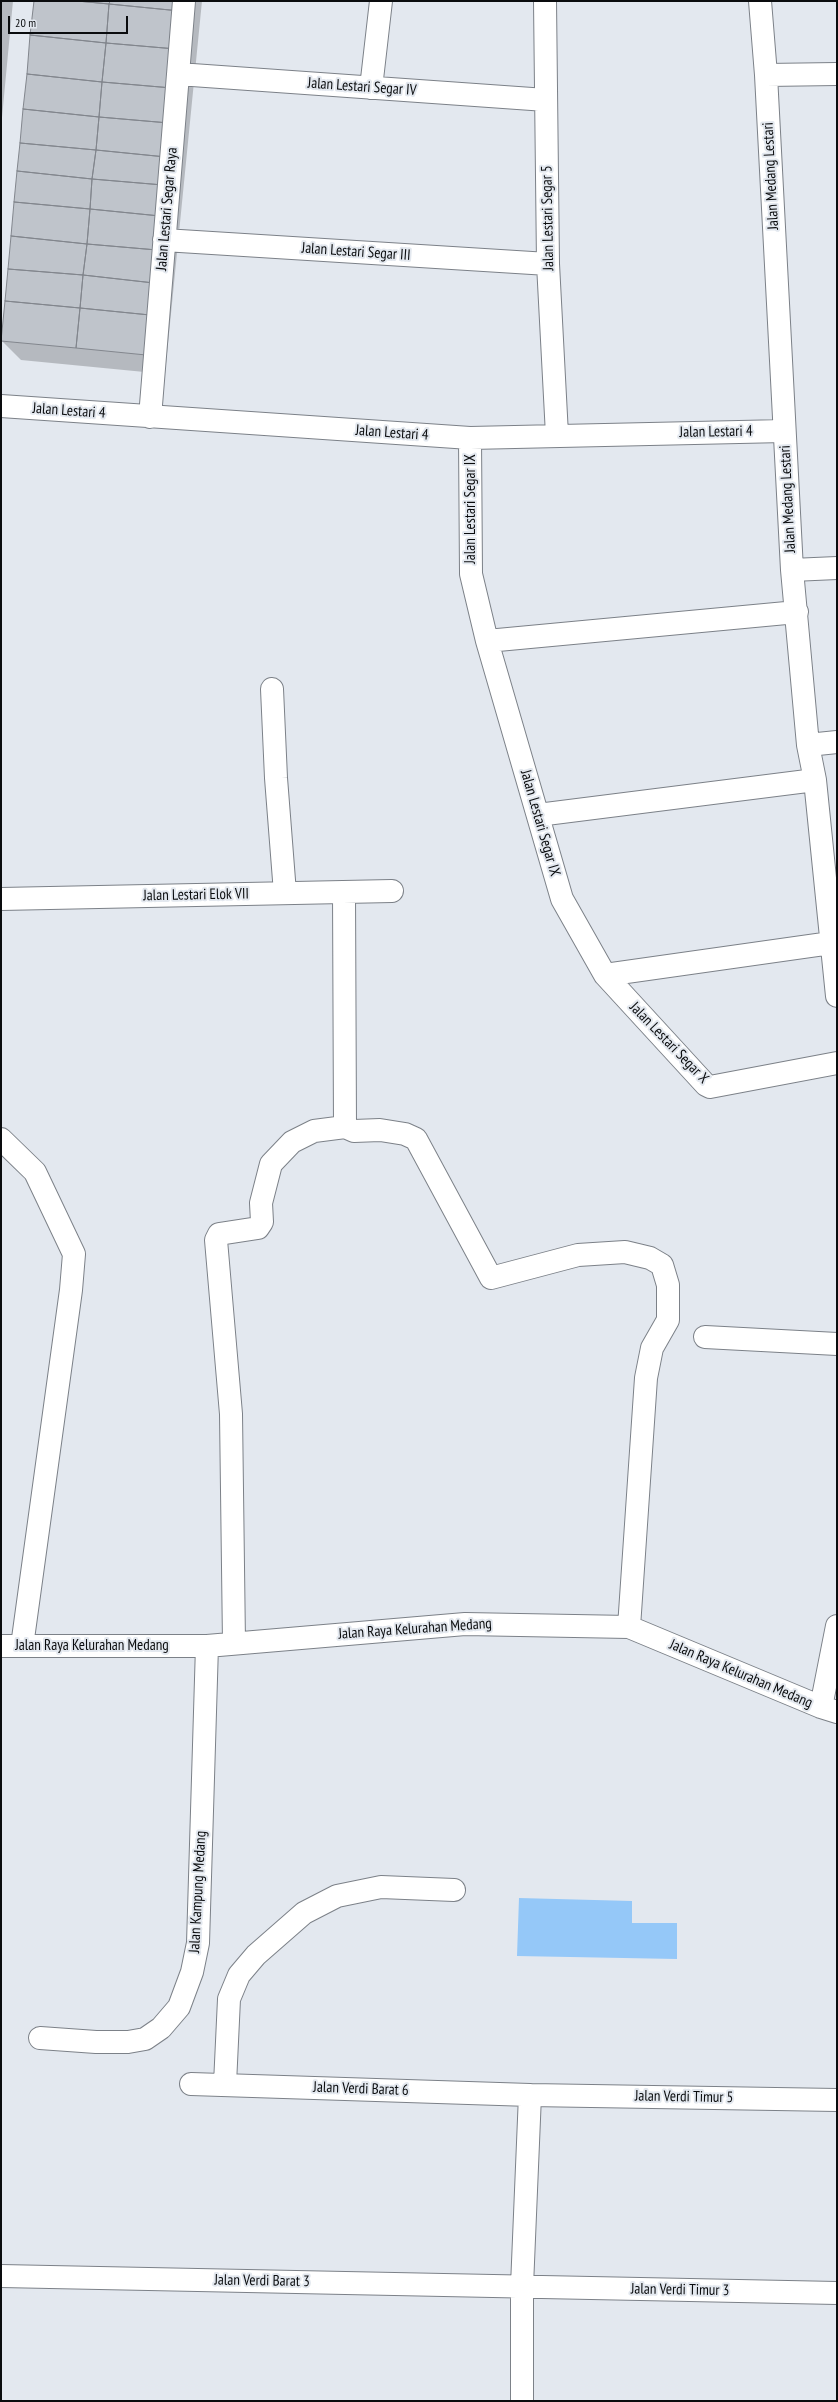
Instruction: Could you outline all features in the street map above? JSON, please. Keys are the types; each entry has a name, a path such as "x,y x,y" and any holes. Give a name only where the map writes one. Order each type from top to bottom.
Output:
{"street":[{"name":"Jalan Lestari Segar Raya","path":"150,417 184,1"},
{"path":"371,88 381,1"},
{"name":"Jalan Lestari Segar 5","path":"545,1 548,264 557,435"},
{"name":"Jalan Medang Lestari","path":"760,1 766,75 792,570 808,745 815,780 837,996"},
{"name":"Jalan Lestari Segar IV","path":"178,74 546,100"},
{"path":"766,75 837,74"},
{"name":"Jalan Lestari Segar III","path":"164,240 548,264"},
{"name":"Jalan Lestari 4","path":"1,406 470,438 784,431"},
{"name":"Jalan Lestari Segar IX","path":"470,438 471,574 487,641 562,899 605,975"},
{"path":"792,570 837,568"},
{"path":"487,641 797,612"},
{"path":"272,689 276,778 286,893"},
{"path":"808,745 837,742"},
{"path":"538,815 815,780"},
{"name":"Jalan Lestari Elok VII","path":"1,899 392,891"},
{"path":"344,892 345,1126"},
{"path":"605,975 831,943"},
{"name":"Jalan Lestari Segar X","path":"605,975 706,1085 710,1086 837,1063"},
{"path":"234,1643 231,1414 216,1236 224,1232 258,1228 262,1222 261,1203 272,1164 292,1142 314,1131 345,1126 354,1131 380,1130 405,1134 416,1139 491,1278 586,1255 625,1252 650,1258 662,1265 668,1285 668,1320 652,1348 646,1378 629,1627"},
{"path":"1,1139 35,1172 74,1254 71,1290 22,1646"},
{"path":"705,1337 837,1344"},
{"name":"Jalan Raya Kelurahan Medang","path":"1,1646 207,1646 465,1624 629,1627 829,1709"},
{"path":"829,1709 837,1626"},
{"name":"Jalan Kampung Medang","path":"40,2038 96,2042 128,2042 145,2039 161,2028 178,2007 192,1972 198,1943 207,1646"},
{"path":"225,2084 229,1999 239,1975 256,1955 304,1913 337,1896 381,1887 454,1890"},
{"name":"Jalan Verdi Barat 6","path":"191,2084 530,2095"},
{"path":"522,2401 522,2286 530,2095"},
{"name":"Jalan Verdi Timur 5","path":"530,2095 837,2100"},
{"name":"Jalan Verdi Barat 3","path":"1,2276 522,2286"},
{"name":"Jalan Verdi Timur 3","path":"522,2286 837,2293"}],"water":[{"path":"519,1898 632,1901 632,1923 677,1923 677,1959 517,1956"}],"building":[{"path":"34,1 77,1 109,4 106,43 30,35"},
{"path":"77,1 110,1 109,4"},
{"path":"110,1 181,1 180,11 109,4"},
{"path":"109,4 180,11 176,49 106,43"},
{"path":"30,35 106,43 102,82 27,74"},
{"path":"106,43 176,49 172,88 102,82"},
{"path":"27,74 102,82 99,117 23,109"},
{"path":"102,82 172,88 169,123 99,117"},
{"path":"23,109 99,117 96,150 20,143"},
{"path":"99,117 169,123 166,157 96,150"},
{"path":"20,143 96,150 92,179 17,171"},
{"path":"96,150 166,157 163,185 92,179"},
{"path":"17,171 92,179 90,209 14,202"},
{"path":"92,179 163,185 160,216 90,209"},
{"path":"14,202 90,209 87,244 11,236"},
{"path":"90,209 160,216 157,250 87,244"},
{"path":"11,236 87,244 83,275 8,269"},
{"path":"87,244 157,250 154,283 83,275"},
{"path":"8,269 83,275 80,308 5,301"},
{"path":"83,275 154,283 150,315 80,308"},
{"path":"5,301 80,308 76,348 1,341"},
{"path":"80,308 150,315 146,355 76,348"}]}
